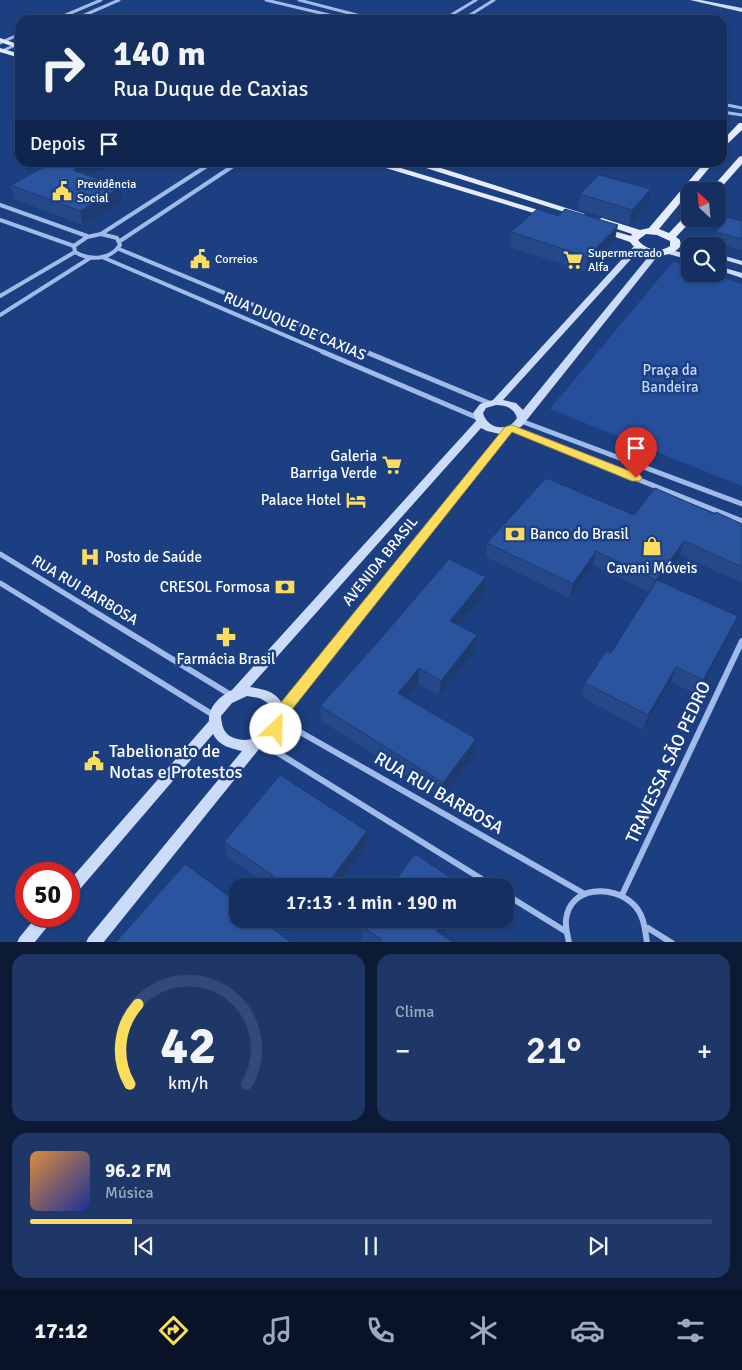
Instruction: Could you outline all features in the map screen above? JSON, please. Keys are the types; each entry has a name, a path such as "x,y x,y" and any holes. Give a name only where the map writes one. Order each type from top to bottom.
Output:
{"main road":[{"path":"693,0 742,10"},
{"path":"724,0 742,4"},
{"path":"1,45 15,45"},
{"path":"1,45 15,53"},
{"path":"727,142 742,125"},
{"path":"721,182 742,159"},
{"path":"387,167 637,240"},
{"path":"425,167 637,240 656,253"},
{"path":"492,403 637,240 652,231 706,167"},
{"path":"522,420 656,253 668,251 675,247 674,240 682,228"},
{"path":"652,231 681,243"},
{"path":"668,251 681,255"},
{"path":"726,258 742,263"},
{"path":"726,271 742,276"},
{"path":"492,403 514,406 522,414 522,420"},
{"name":"AVENIDA BRASIL","path":"235,694 480,420 480,409 492,403"},
{"path":"480,420 490,428 510,429"},
{"name":"AVENIDA BRASIL","path":"279,717 510,429 522,420"},
{"path":"80,878 215,719 224,701 235,694 257,692 273,700 279,717 276,729 258,744 93,942"},
{"path":"215,719 217,732 223,739 232,744 243,746 258,744"},
{"path":"24,942 37,927"}],"street":[{"path":"65,15 101,0"},
{"path":"85,15 119,0"},
{"path":"266,0 328,15"},
{"path":"280,4 286,0"},
{"path":"299,0 357,15"},
{"path":"450,15 476,0"},
{"path":"470,15 494,0"},
{"path":"90,4 101,8"},
{"path":"1,45 15,37"},
{"path":"727,105 742,108"},
{"path":"727,113 742,115"},
{"path":"101,234 206,167"},
{"path":"74,246 75,252 80,256 90,258 102,257 119,248 120,241 231,167"},
{"path":"0,205 87,236 101,234 113,236 120,241"},
{"path":"0,220 74,246"},
{"path":"74,246 87,236"},
{"name":"RUA DUQUE DE CAXIAS","path":"119,248 492,403"},
{"path":"0,296 75,252"},
{"name":"RUA DUQUE DE CAXIAS","path":"102,257 480,420"},
{"path":"0,315 90,258"},
{"path":"522,420 742,504"},
{"path":"510,429 742,521"},
{"name":"RUA RUI BARBOSA","path":"0,554 235,694"},
{"path":"0,583 215,719"},
{"name":"TRAVESSA SÃO PEDRO","path":"622,895 742,641"},
{"name":"RUA RUI BARBOSA","path":"279,717 583,893"},
{"path":"258,744 480,878"},
{"path":"569,942 565,931 565,919 568,908 574,899 583,893 595,889 608,890 622,895 633,903 642,915 648,928 648,942"},
{"path":"514,900 565,931"},
{"path":"648,928 672,942"}],"green space":[{"name":"Praça da Bandeira","path":"673,262 681,264 681,282 726,282 726,279 742,284 742,486 550,409"}],"building":[{"path":"44,167 78,167 73,170 121,187 80,211 11,185"},
{"path":"599,175 651,189 632,210 580,194"},
{"path":"537,209 558,216 565,209 618,225 588,257 511,232"},
{"path":"727,217 742,221 742,239 716,232 719,228 726,228"},
{"path":"546,478 634,515 655,488 715,514 716,512 742,524 742,567 684,541 656,580 596,551 573,584 487,543"},
{"path":"449,559 486,577 450,621 477,635 441,681 419,668 398,693 476,739 443,783 320,706"},
{"path":"657,580 738,616 703,680 676,667 648,715 585,683 606,651 611,653"},
{"path":"280,775 367,831 332,878 276,878 224,842"},
{"path":"415,854 451,878 397,878"},
{"path":"185,864 229,896 229,928 271,928 291,942 116,942"},
{"path":"364,928 438,928 436,931 452,942 380,942 382,939"}],"place":[{"name":"Previdência Social","path":"62,191"},
{"name":"Correios","path":"200,259"},
{"name":"Supermercado Alfa","path":"573,260"},
{"name":"Galeria Barriga Verde","path":"392,465"},
{"name":"Palace Hotel","path":"356,500"},
{"name":"Banco do Brasil","path":"515,534"},
{"name":"Cavani Móveis","path":"652,546"},
{"name":"Posto de Saúde","path":"90,557"},
{"name":"CRESOL Formosa","path":"285,587"},
{"name":"Farmácia Brasil","path":"226,637"},
{"name":"Tabelionato de Notas e Protestos","path":"94,761"}],"route":[{"path":"276,729 280,715 508,430 512,428 636,478"}]}
